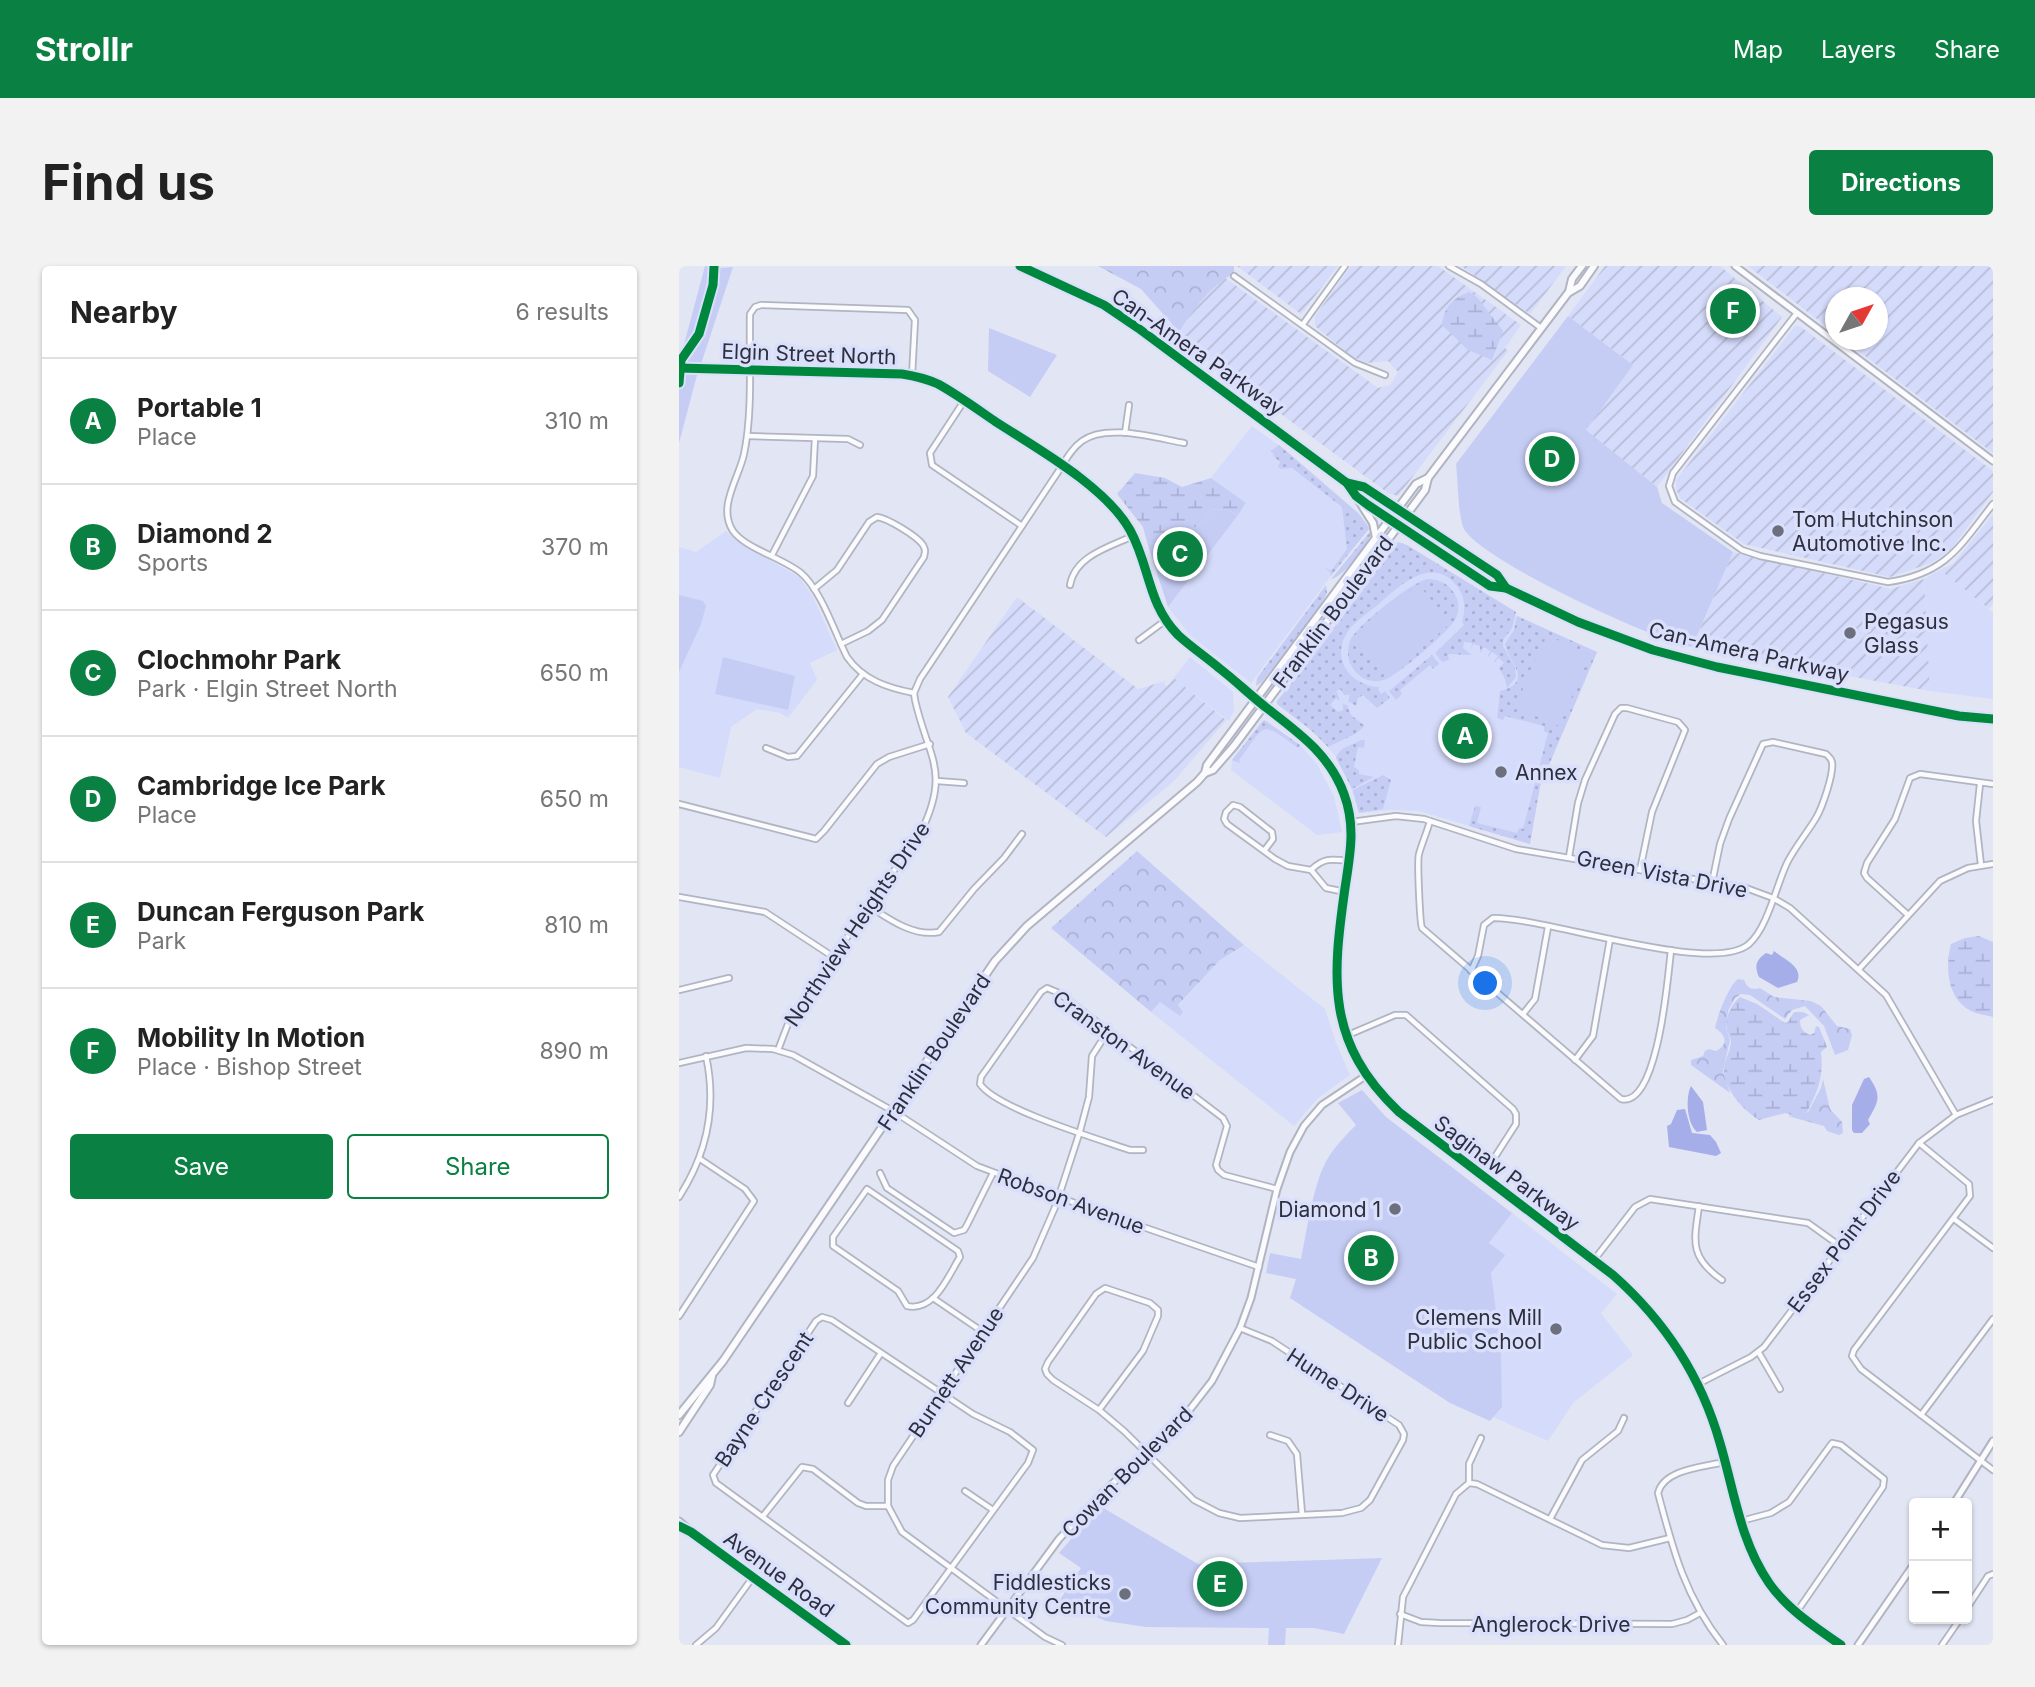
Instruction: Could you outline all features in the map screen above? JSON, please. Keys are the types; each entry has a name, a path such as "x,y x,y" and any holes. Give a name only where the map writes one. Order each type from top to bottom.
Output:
{"main road":[{"name":"Can-Amera Parkway","path":"1020,266 1080,293 1138,328 1347,483 1356,496 1490,586 1506,588 1578,622 1666,653 1717,667 1959,716 1993,719"},
{"name":"Franklin Boulevard","path":"1569,293 1572,279 1582,266"},
{"name":"Franklin Boulevard","path":"679,1415 704,1381 712,1375 1003,952 1027,926 1181,798 1205,773 1213,770 1425,490 1428,478 1541,328 1569,293 1580,286 1594,266"},
{"name":"Franklin Boulevard","path":"1205,773 1207,765 1416,484 1428,478"},
{"name":"Can-Amera Parkway","path":"1347,483 1364,487 1497,575 1506,588"},
{"path":"1356,496 1373,523 1376,538"},
{"name":"Franklin Boulevard","path":"679,1432 710,1385 712,1375"}],"street":[{"path":"1303,324 1345,266"},
{"path":"1449,266 1481,284 1541,328"},
{"path":"1735,266 1993,461"},
{"path":"1234,276 1355,363 1385,374"},
{"path":"912,376 915,320 912,313 905,309 758,306 750,314 748,436 744,457 729,499 728,518 739,537 799,571 814,589 850,662 878,684 914,693 920,679 1076,447 1086,438 1099,433 1125,433 1184,443"},
{"path":"1797,313 1673,473 1668,486 1675,502 1748,553 1888,582 1905,580 1940,565 1952,556 1993,504"},
{"name":"Elgin Street North","path":"679,368 912,376 937,384 1062,466 1108,500 1133,536 1153,598 1166,620 1178,634 1256,699"},
{"path":"964,401 930,453 932,465 1022,526"},
{"path":"1125,433 1129,405"},
{"path":"748,436 848,439 860,445"},
{"path":"772,555 813,476 815,438"},
{"path":"814,589 837,570 869,522 877,517 885,518 920,541 925,549 924,557 881,621 869,631 841,644"},
{"path":"1070,585 1076,568 1093,555 1133,536"},
{"path":"1139,640 1166,620"},
{"path":"766,748 788,757 797,756 863,674"},
{"name":"Northview Heights Drive","path":"778,1050 788,1024 832,956 921,832 932,807 937,781 934,758 914,693"},
{"name":"Saginaw Parkway","path":"1256,699 1309,741 1332,768 1343,792 1351,822 1350,861 1337,945 1336,975 1339,1006 1347,1035 1367,1075 1383,1097 1399,1112 1594,1260 1625,1286 1655,1318 1698,1384 1715,1426 1755,1561 1770,1585 1796,1613 1841,1645"},
{"path":"1569,857 1578,803 1585,780 1615,714 1621,708 1627,708 1678,722 1685,730 1652,812 1640,870"},
{"path":"1471,971 1478,956 1484,925 1490,919 1499,918 1671,950 1716,954 1744,948 1757,934 1787,862 1818,815 1832,765 1826,754 1773,742 1763,744 1729,819 1720,844 1712,883"},
{"path":"679,804 816,839 877,764 889,757 930,744"},
{"path":"1908,915 1867,878 1864,867 1895,819 1910,778 1920,774 1993,784"},
{"path":"937,781 964,783"},
{"path":"1980,784 1976,821 1981,865"},
{"path":"1263,851 1273,839 1272,832 1240,807 1233,805 1226,812 1224,819 1227,824 1263,851 1288,866 1311,870 1326,888 1345,892"},
{"name":"Green Vista Drive","path":"1351,822 1396,816 1430,821 1516,849 1746,888 1773,898 1790,908 1859,969 1892,1003 1956,1115"},
{"path":"1430,821 1418,862 1420,925 1426,933 1621,1099 1630,1100 1647,1082 1654,1059 1671,950"},
{"path":"869,906 900,926 939,932 1022,834"},
{"path":"1311,870 1327,858 1350,861"},
{"path":"1859,969 1940,881 1953,873 1993,864"},
{"path":"679,897 765,912 832,956"},
{"path":"1523,1014 1535,999 1548,927"},
{"path":"1575,1060 1593,1036 1610,939"},
{"path":"679,990 729,978"},
{"name":"Cranston Avenue","path":"1080,1132 1010,1106 983,1089 980,1083 981,1077 1035,998 1047,988 1059,993 1223,1118 1227,1126 1217,1159 1218,1170 1223,1175 1277,1189"},
{"path":"1347,1035 1395,1015 1406,1015 1509,1103 1516,1114 1516,1124 1482,1177"},
{"name":"Burnett Avenue","path":"888,1506 888,1480 893,1466 1033,1258 1046,1233 1080,1132 1089,1097 1092,1056 1108,1031"},
{"path":"679,1063 746,1048 778,1050"},
{"name":"Robson Avenue","path":"778,1050 806,1061 993,1173 1260,1268"},
{"path":"679,1197 700,1159 711,1114 706,1056"},
{"name":"Cowan Boulevard","path":"981,1645 1059,1539 1104,1491 1177,1426 1196,1403 1223,1362 1240,1328 1260,1268 1277,1189 1290,1152 1304,1126 1322,1105 1367,1075"},
{"name":"Essex Point Drive","path":"1698,1384 1759,1353 1919,1143 1956,1115 1993,1100"},
{"path":"1080,1132 1131,1150 1143,1150"},
{"path":"1919,1143 1969,1184 1970,1196 1852,1356 1861,1369 1993,1470"},
{"path":"679,1316 754,1201 745,1189 700,1159"},
{"path":"880,1173 887,1188 954,1233 967,1226 993,1173"},
{"path":"867,1189 958,1251 960,1257 933,1298 929,1303 907,1307 898,1291 833,1246 833,1237 867,1189"},
{"path":"1594,1260 1635,1207 1650,1199 1808,1223 1840,1246"},
{"path":"1699,1206 1695,1248 1710,1272 1722,1280"},
{"path":"1954,1219 1993,1248"},
{"name":"Hume Drive","path":"1099,1410 1143,1351 1158,1316 1158,1310 1150,1303 1105,1288 1096,1294 1045,1369 1047,1374 1124,1431 1194,1500 1219,1513 1240,1518 1353,1511 1367,1504 1404,1434 1399,1425 1272,1341 1240,1328"},
{"path":"933,1298 983,1332"},
{"name":"Bayne Crescent","path":"827,1317 881,1353 973,1415 1010,1432 1033,1450 1032,1457 913,1620 908,1623 716,1483 713,1475 816,1321 827,1317"},
{"path":"1921,1415 1993,1319"},
{"path":"848,1404 881,1353"},
{"path":"1759,1353 1780,1389"},
{"path":"1550,1520 1581,1460 1618,1431 1624,1418"},
{"path":"1270,1435 1288,1441 1297,1454 1302,1514"},
{"path":"1469,1483 1468,1464 1481,1438"},
{"path":"1957,1498 1993,1441"},
{"path":"1741,1521 1771,1513 1789,1502 1832,1443 1841,1445 1884,1479 1883,1487 1796,1613"},
{"path":"1723,1645 1700,1613 1676,1562 1658,1493 1661,1485 1671,1476 1724,1462"},
{"path":"763,1517 802,1467 813,1469 858,1503 866,1506 888,1506 902,1532 1045,1637 1062,1645"},
{"path":"1398,1645 1403,1597 1456,1494 1469,1483 1477,1484 1610,1547 1629,1548 1670,1538"},
{"path":"965,1491 993,1510"},
{"name":"Avenue Road","path":"679,1524 846,1645"},
{"path":"1858,1645 1909,1571"},
{"path":"1972,1600 1988,1576 1993,1574"},
{"path":"696,1645 716,1628 753,1577"},
{"name":"Anglerock Drive","path":"1400,1614 1421,1622 1439,1623 1672,1624 1700,1613"},
{"path":"1942,1645 1957,1624"}],"shaded area":[{"path":"1237,266 1338,266 1301,314"},
{"path":"1351,266 1438,266 1521,325 1505,348 1508,351 1398,496 1388,493 1174,335 1179,332 1196,305 1225,278 1378,388 1390,385 1398,372 1388,361 1366,363 1351,356 1315,326 1315,316"},
{"path":"1461,266 1566,266 1530,314"},
{"path":"1605,266 1720,266 1782,317 1657,487 1585,430 1633,365 1568,316"},
{"path":"1748,266 1993,266 1993,453 1857,350 1888,350 1888,287 1825,287 1825,325"},
{"path":"1795,326 1801,327 1825,345 1825,350 1832,350 1993,471 1993,492 1950,551 1931,563 1890,577 1744,544 1680,498 1676,480"},
{"path":"1252,426 1288,452 1358,513 1369,529 1251,683 1190,635 1168,607 1246,504 1211,478"},
{"path":"1993,514 1993,604 1989,609 1940,570 1953,564"},
{"path":"726,531 743,545 799,577 812,595 837,650 810,663 817,680 788,718 780,713 757,709 731,727 720,778 679,767 679,547 696,552"},
{"path":"1733,552 1891,589 1924,579 1930,691 1692,647"},
{"path":"1433,565 1515,615 1597,652 1540,786 1530,844 1419,811 1359,813 1348,779 1337,758 1319,737 1277,704 1374,576"},
{"path":"1940,570 1993,613 1993,699 1930,691 1924,579"},
{"path":"1017,597 1138,689 1166,681 1164,684 1167,686 1174,678 1226,720 1175,780 1106,837 966,733 948,697"},
{"path":"1190,657 1233,692 1234,710 1229,721 1174,678"},
{"path":"1262,721 1267,721 1300,745 1317,764 1334,796 1342,832 1317,835 1231,770 1232,760"},
{"path":"1244,945 1325,1009 1350,1075 1318,1098 1294,1126 1151,1012 1160,1002 1183,1012 1178,1006 1220,960"},
{"path":"1774,951 1796,968 1797,982 1778,988 1759,977 1756,966 1758,961 1766,953 1772,955"},
{"path":"1869,1077 1876,1089 1877,1103 1868,1120 1870,1124 1862,1133 1854,1133 1852,1105 1864,1079"},
{"path":"1691,1086 1703,1102 1707,1130 1697,1132 1691,1123 1688,1104"},
{"path":"1685,1109 1692,1133 1710,1135 1721,1153 1716,1156 1669,1147 1667,1126 1671,1124 1677,1110"},
{"name":"Clemens Mill Public School","path":"1512,1213 1617,1294 1601,1313 1633,1355 1573,1403 1548,1441 1493,1417 1502,1407 1501,1346 1489,1243"}],"green space":[{"path":"705,266 733,267 701,364 679,363"},
{"path":"1098,266 1234,266 1234,273 1203,299 1179,332 1141,289"},
{"path":"1469,292 1477,297 1503,331 1492,360 1468,350 1442,325 1450,304"},
{"path":"1568,316 1633,365 1586,430 1657,487 1662,503 1733,552 1692,647 1607,615 1531,577 1475,541 1463,527 1456,464"},
{"path":"989,328 1057,355 1030,397 988,371"},
{"path":"679,375 697,375 679,443"},
{"path":"1279,445 1358,513 1368,526 1369,529 1330,577 1331,573 1323,566 1331,571 1347,549 1342,507 1292,468 1278,467 1280,462 1271,451"},
{"path":"1135,473 1165,478 1182,487 1211,478 1246,503 1238,515 1226,509 1210,510 1205,520 1167,548 1147,542 1143,527 1117,494"},
{"path":"1226,509 1238,515 1168,607 1147,542 1167,548 1205,520 1210,510"},
{"path":"1373,528 1356,558 1331,579"},
{"path":"1398,542 1516,612 1512,628 1503,640 1503,646 1514,665 1516,677 1507,688 1499,668 1504,663 1499,658 1494,662 1498,656 1492,652 1488,657 1490,651 1484,647 1480,653 1480,646 1473,644 1471,650 1472,643 1464,642 1463,648 1472,655 1450,654 1449,660 1442,662 1435,653 1464,625 1463,598 1457,586 1447,577 1425,573 1393,591 1345,636 1341,655 1348,672 1362,683 1380,687 1378,689 1381,694 1385,691 1390,698 1377,708 1363,695 1358,698 1356,706 1348,701 1350,695 1344,695 1340,689 1345,684 1328,699 1337,692 1340,701 1336,698 1330,705 1338,712 1343,710 1343,704 1347,705 1351,715 1365,726 1328,747 1310,729 1277,704 1277,701"},
{"path":"1427,579 1446,584 1456,596 1458,612 1452,624 1423,652 1390,677 1376,681 1361,677 1348,657 1350,641 1354,634 1397,596"},
{"path":"1418,584 1451,623 1389,676 1355,636"},
{"path":"1326,585 1327,593 1318,610 1262,682 1256,686 1257,678"},
{"path":"679,595 703,601 706,606 701,624 679,672"},
{"path":"1517,616 1597,652 1540,786 1530,844 1469,826 1475,806 1481,807 1477,823 1517,833 1519,828 1523,829 1548,733 1544,731 1544,726 1505,716 1503,720 1497,718 1500,691 1516,683 1518,677 1505,644 1514,630"},
{"path":"1547,635 1590,655 1559,726 1515,707"},
{"path":"1432,655 1439,664 1433,669 1430,665 1400,690 1402,694 1396,700 1389,691"},
{"path":"723,657 795,676 788,710 715,694"},
{"path":"1264,720 1300,745 1298,748 1276,733 1264,730 1239,760 1240,763 1232,760"},
{"path":"1365,740 1364,748 1358,747 1354,767 1359,770 1359,774 1374,777 1352,789 1336,758 1343,749"},
{"path":"1383,775 1391,780 1383,809 1359,813 1353,790"},
{"path":"1137,851 1244,945 1220,960 1178,1005 1183,1012 1180,1016 1160,1002 1151,1012 1051,928"},
{"path":"1979,936 1993,942 1993,1017 1973,1012 1963,1006 1953,991 1948,972 1951,944"},
{"path":"1738,979 1744,980 1751,988 1760,988 1774,997 1811,1001 1821,1006 1837,1026 1850,1029 1852,1035 1848,1050 1835,1055 1824,1026 1805,1006 1792,1010 1785,1019 1750,995 1741,994 1735,998 1728,1011 1726,1028 1730,1040 1723,1071 1730,1093 1691,1065 1691,1060 1703,1056 1709,1049 1716,1051 1723,1045 1724,1037 1715,1028 1727,994"},
{"path":"1740,997 1757,1004 1785,1023 1794,1012 1809,1015 1800,1020 1802,1029 1810,1035 1814,1033 1816,1026 1819,1027 1827,1047 1821,1052 1819,1083 1807,1112 1794,1116 1785,1113 1759,1120 1732,1094 1724,1073 1731,1041 1727,1031 1727,1017"},
{"path":"1823,1079 1830,1109 1842,1122 1843,1133 1839,1135 1827,1131 1824,1126 1788,1116 1808,1112"},
{"path":"1362,1090 1386,1117 1512,1213 1489,1243 1505,1255 1491,1273 1501,1346 1502,1407 1490,1421 1450,1403 1290,1298 1296,1279 1266,1273 1270,1253 1301,1259 1318,1180 1334,1149 1356,1125 1338,1103"},
{"path":"1100,1506 1198,1564 1382,1558 1344,1634 1314,1628 1286,1628 1285,1645 1268,1645 1269,1628 1146,1627 1106,1621 1059,1601 1081,1568 1059,1553"}],"cycle path":[{"path":"1020,266 1104,305 1138,328 1347,483 1356,496 1368,505 1490,586 1506,588 1578,622 1653,650 1717,667 1959,716 1993,719"},
{"path":"679,383 681,360 699,334 713,285 714,267"},
{"path":"679,368 902,374 930,381 953,393 1070,470 1119,514 1137,544 1154,597 1168,623 1178,635 1302,736 1322,756 1338,780 1348,806 1351,841 1337,981 1346,1035 1358,1061 1375,1086 1399,1112 1613,1275 1649,1311 1679,1351 1703,1395 1720,1443 1744,1533 1759,1567 1784,1601 1841,1645"},
{"path":"1347,483 1364,487 1497,575 1506,588"},
{"path":"679,1526 846,1645"}],"place":[{"name":"Mobility In Motion","path":"1733,311"},
{"name":"Cambridge Ice Park","path":"1552,459"},
{"name":"Tom Hutchinson Automotive Inc.","path":"1778,531"},
{"name":"Clochmohr Park","path":"1180,554"},
{"name":"Pegasus Glass","path":"1850,633"},
{"name":"Portable 1","path":"1465,736"},
{"name":"Annex","path":"1501,772"},
{"name":"Diamond 1","path":"1395,1209"},
{"name":"Diamond 2","path":"1371,1258"},
{"name":"Clemens Mill Public School","path":"1556,1329"},
{"name":"Duncan Ferguson Park","path":"1220,1584"},
{"name":"Fiddlesticks Community Centre","path":"1125,1594"}]}
